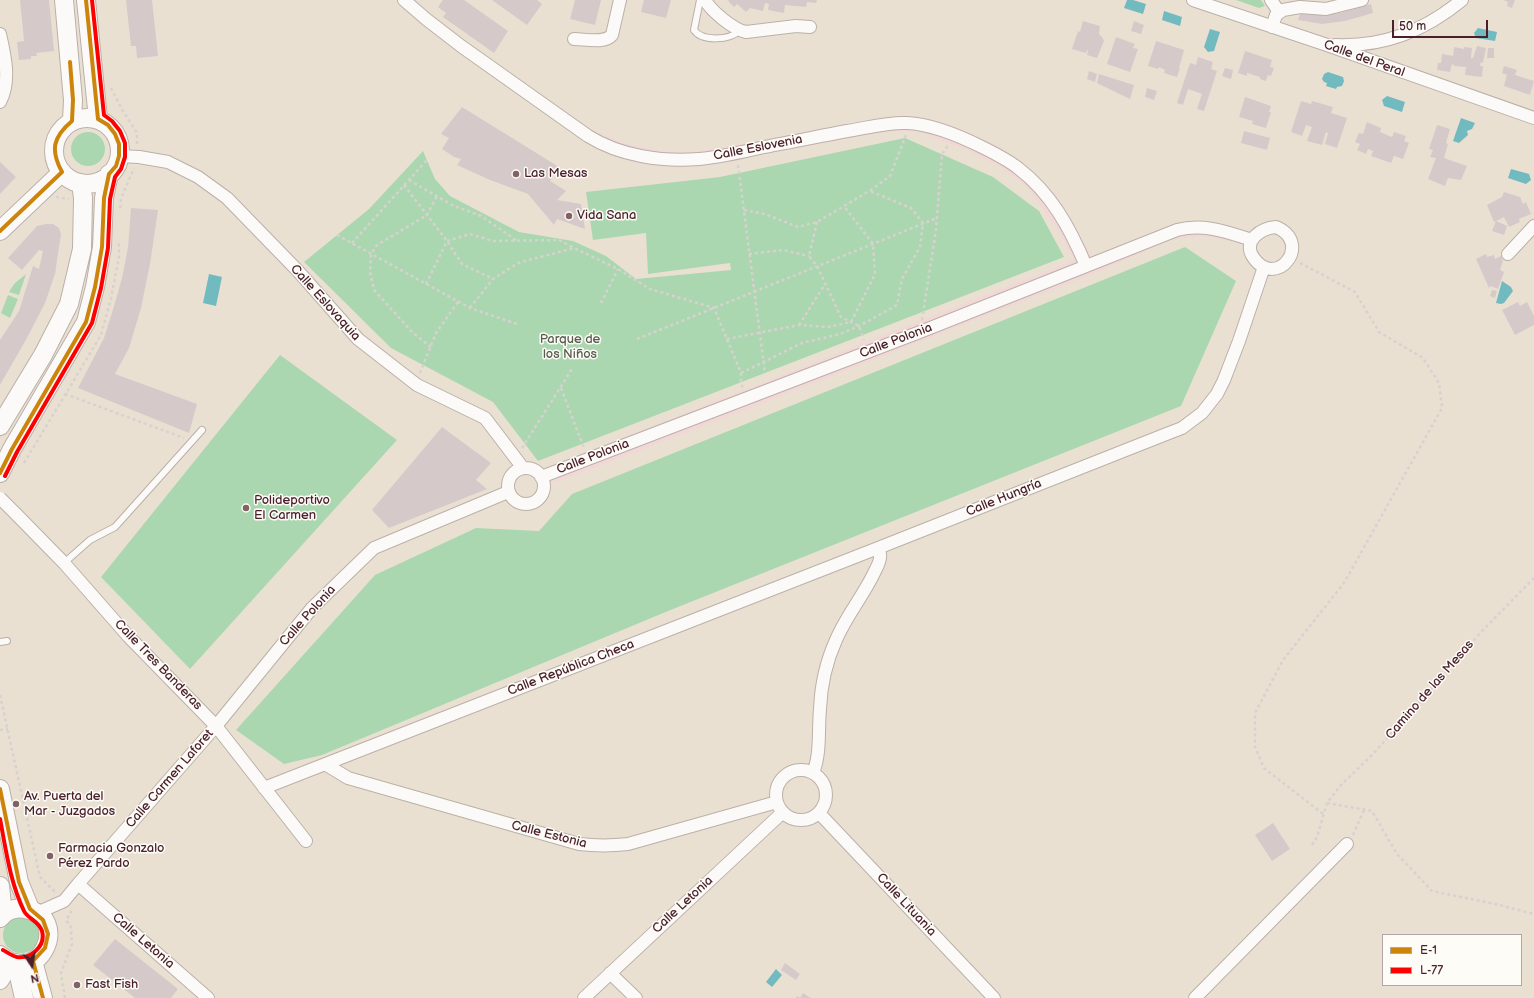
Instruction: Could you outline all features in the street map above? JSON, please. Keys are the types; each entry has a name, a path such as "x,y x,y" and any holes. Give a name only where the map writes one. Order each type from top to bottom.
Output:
{"main road":[{"path":"64,0 73,100 72,121"},
{"path":"86,0 98,119"},
{"path":"85,118 98,119 108,125 115,134 119,144 119,156 116,166 109,174 96,182 81,183 71,179 62,172 55,162 53,150 56,138 62,128 72,121 85,118"},
{"path":"2,225 62,172"},
{"path":"0,473 12,449 86,322 97,279 102,247 104,198 109,174"},
{"path":"0,426 43,355 69,304 82,249 81,183"},
{"path":"0,789 19,882 33,911 44,920 48,929 49,938 41,955 15,960 0,980"},
{"path":"0,886 1,916"},
{"path":"1,916 15,908 33,911"},
{"path":"15,960 24,998"},
{"path":"15,960 43,998"}],"street":[{"path":"574,39 603,40 610,38 620,0"},
{"path":"705,0 718,14 739,31 746,32 796,26 810,27"},
{"name":"Calle del Peral","path":"1193,0 1327,45 1534,118"},
{"path":"1271,0 1279,12"},
{"path":"1272,27 1279,12 1283,10 1294,8 1334,8 1362,0"},
{"path":"1327,45 1344,46 1384,41 1423,26 1439,18 1462,0"},
{"name":"Calle Eslovenia","path":"411,3 461,46 564,120 595,140 612,149 625,153 684,160 700,159 889,124 909,123 933,128 955,135 1002,157 1018,167 1033,180 1046,194 1066,222 1086,266"},
{"path":"0,34 2,55 6,72 5,88 0,102"},
{"path":"1374,62 1384,41"},
{"name":"Calle Eslovaquia","path":"119,156 139,157 168,162 198,177 227,198 298,271 358,340 416,384 485,418 520,464"},
{"path":"1508,254 1534,226"},
{"name":"Calle Polonia","path":"541,477 869,352 1177,230 1187,227 1209,227 1252,240"},
{"path":"1276,227 1283,230 1292,241 1293,250 1290,258 1280,268 1270,269 1264,267 1258,263 1250,253 1252,240 1256,235 1269,228 1276,227"},
{"name":"Calle Hungría","path":"878,548 1169,433 1192,421 1210,405 1224,380 1264,267"},
{"path":"520,464 534,470 541,477 544,483 542,495 533,503 521,504 515,502 508,492 508,482 510,476 520,464"},
{"name":"Calle Polonia","path":"216,726 312,608 374,548 508,492"},
{"name":"Calle Tres Banderas","path":"0,498 64,563 128,636 216,726 306,841"},
{"path":"813,773 816,765 820,708 826,669 842,627 869,584 879,562 880,554 878,548"},
{"name":"Calle República Checa","path":"264,788 878,548"},
{"name":"Calle Carmen Laforet","path":"33,911 64,901 216,726"},
{"name":"Calle Estonia","path":"325,764 348,778 542,834 579,844 595,846 628,844 780,807"},
{"path":"797,770 805,770 813,773 819,777 824,784 826,799 824,807 812,818 805,820 797,820 789,817 780,807 776,794 782,778 797,770"},
{"name":"Calle Letonia","path":"584,998 780,807"},
{"name":"Calle Lituania","path":"819,813 994,998"},
{"path":"1194,998 1347,844"},
{"name":"Calle Letonia","path":"78,884 208,998"},
{"path":"610,973 636,998"}],"lane":[{"path":"700,0 694,30 696,33 711,39 732,36 739,31"},
{"path":"64,563 90,540 115,527 202,430"}],"path":[{"path":"744,210 765,214 798,227 817,222 870,191 890,176 909,123"},
{"path":"920,332 937,218 942,154 955,135"},
{"path":"736,153 765,373"},
{"path":"352,243 427,160"},
{"path":"409,180 452,205 481,216 516,240"},
{"path":"404,185 447,241 462,264 493,280"},
{"path":"741,373 802,343 840,334 897,306 902,279 920,247 923,223 911,208 870,191"},
{"path":"431,347 413,333 374,290 370,272 371,254 377,245 427,215 437,196"},
{"path":"844,206 873,244 875,274 851,322"},
{"path":"637,339 937,218"},
{"path":"809,256 817,222"},
{"path":"426,284 447,241 470,234 493,241 559,240 618,269 650,289 714,308"},
{"path":"337,235 470,308 517,324"},
{"path":"470,308 493,280 518,263 574,248"},
{"path":"749,254 783,250 809,256 817,266 841,317 859,326 869,352"},
{"path":"1290,258 1355,292 1379,332 1423,358 1439,383 1442,408 1344,583 1283,660 1255,713 1255,747 1264,768 1323,814"},
{"path":"602,303 618,269"},
{"path":"798,325 825,283"},
{"path":"416,384 436,333 458,302"},
{"path":"714,308 741,373 741,382 746,399"},
{"path":"727,339 798,325 828,327 851,322"},
{"path":"520,464 524,443 572,369"},
{"path":"561,387 588,459"},
{"path":"65,394 192,441"},
{"name":"Camino de las Mesas","path":"1312,845 1317,837 1327,803 1340,786 1374,753 1483,630 1534,578"},
{"path":"0,695 40,877 64,901 71,912 66,920 71,927 72,944 60,973 65,998"},
{"path":"0,730 8,729"},
{"path":"1327,803 1372,811 1397,854 1432,891 1534,914"},
{"path":"1347,844 1354,834 1364,810"}],"shaded area":[{"path":"912,116 952,126 1000,147 1030,170 1058,197 1092,257 1185,222 1207,221 1249,232 1241,244 1207,236 1173,239 1096,273 692,431 554,483 548,467 1074,260 1058,230 1027,187 999,166 964,149 916,131 882,132 704,165 682,166 650,164 613,156 584,142 592,130 626,144 667,152 695,152 851,124"}],"green space":[{"path":"1236,0 1261,0 1265,6 1259,8"},
{"path":"85,132 91,132 95,133 102,139 105,149 104,156 98,163 91,166 85,166 81,165 74,159 71,152 71,146 72,142 78,135"},
{"name":"Parque de los Niños","path":"905,138 993,177 1039,211 1064,257 538,461 493,402 391,348 304,262 369,209 423,151 435,179 450,196 519,232 573,241 606,256 636,279 731,270 730,263 648,274 646,233 593,240 586,192 720,177"},
{"path":"1185,247 1236,281 1181,406 668,611 322,755 284,764 236,730 375,575 476,528 539,531 572,494"},
{"path":"26,274 19,295 9,292 14,284"},
{"path":"8,295 18,299 10,318 1,313"},
{"name":"Polideportivo El Carmen","path":"280,355 397,440 190,669 101,577"},
{"path":"25,917 34,922 38,928 38,942 34,948 25,953 17,953 8,948 4,942 3,931 8,922 14,918"}],"water":[{"path":"1127,0 1133,0 1146,4 1143,14 1124,8"},
{"path":"1164,11 1182,17 1180,26 1162,20"},
{"path":"1478,28 1497,32 1495,41 1476,38 1474,33"},
{"path":"1210,29 1220,32 1214,51 1208,52 1204,47"},
{"path":"1328,72 1343,77 1344,81 1342,86 1337,87 1336,89 1326,86 1327,83 1322,79 1324,74"},
{"path":"1387,96 1405,102 1402,112 1384,106 1382,100"},
{"path":"1461,118 1475,123 1472,129 1467,131 1468,135 1459,143 1453,141"},
{"path":"1511,169 1529,174 1531,180 1526,184 1508,178"},
{"path":"209,274 222,277 216,306 203,303"},
{"path":"1502,281 1511,287 1513,291 1504,303 1501,304 1496,303"},
{"path":"776,969 782,975 772,987 766,982"}],"building":[{"path":"20,0 49,0 54,51 36,53 37,56 31,56 31,59 19,60 17,42 24,41"},
{"path":"126,0 152,0 158,56 137,58 136,46 131,46"},
{"path":"443,0 464,0 508,31 494,53 443,17 446,13 438,7"},
{"path":"492,0 537,0 542,4 527,25"},
{"path":"575,0 601,0 595,25 570,19"},
{"path":"644,0 671,0 666,18 641,12"},
{"path":"817,0 816,3 807,2 806,7 785,5 784,13 768,10 769,4 765,3 763,11 750,8 746,12 737,4 734,7 728,1"},
{"path":"1503,0 1515,0 1512,8 1507,6 1508,2"},
{"path":"1371,4 1373,13 1345,21 1322,24 1298,20 1301,11 1316,14 1340,13"},
{"path":"1083,21 1100,26 1099,34 1104,41 1097,58 1087,55 1087,50 1086,53 1072,49 1078,31 1080,32"},
{"path":"1134,21 1144,25 1141,34 1131,31"},
{"path":"1116,37 1135,44 1133,48 1138,49 1130,72 1107,64"},
{"path":"1156,41 1184,50 1177,77 1164,73 1165,70 1159,67 1158,69 1148,66"},
{"path":"1477,46 1486,48 1483,63 1481,62 1480,66 1483,66 1482,77 1465,75 1466,67 1454,66 1452,64 1450,72 1437,70 1438,63 1441,63 1442,54 1453,56 1454,47 1464,49 1464,47 1472,48 1471,58 1473,58"},
{"path":"1488,48 1494,48 1494,58 1487,58"},
{"path":"1245,51 1272,60 1270,67 1274,68 1271,76 1268,75 1266,81 1260,79 1260,77 1247,73 1247,76 1238,73"},
{"path":"1198,57 1213,62 1211,69 1217,71 1204,111 1197,109 1202,94 1188,89 1183,105 1177,103 1190,63 1196,65"},
{"path":"1504,66 1517,70 1515,75 1534,81 1530,95 1504,86 1507,75 1502,73"},
{"path":"1225,68 1233,70 1231,79 1222,76"},
{"path":"1089,71 1097,74 1095,82 1087,79"},
{"path":"1099,74 1134,85 1130,99 1097,83"},
{"path":"1147,88 1157,91 1154,100 1145,97"},
{"path":"1245,97 1271,106 1269,112 1271,112 1266,128 1252,124 1253,121 1239,117"},
{"path":"1301,101 1311,104 1312,101 1333,107 1331,113 1347,118 1337,148 1325,144 1328,133 1326,132 1322,145 1307,141 1312,127 1306,125 1302,136 1291,132"},
{"name":"Las Mesas","path":"462,107 559,167 550,181 566,191 557,200 581,204 585,229 557,219 554,225 528,194 490,180 457,165 461,159 454,157 442,149 449,138 441,134"},
{"path":"1367,122 1381,128 1380,132 1392,137 1394,132 1406,136 1404,141 1409,143 1403,159 1394,156 1391,163 1371,156 1373,151 1368,149 1366,154 1357,150 1360,144 1355,142 1359,133 1363,134"},
{"path":"1437,125 1450,129 1444,158 1467,166 1461,180 1448,178 1445,186 1428,179 1436,158 1430,157 1433,150 1429,149"},
{"path":"1244,131 1270,138 1267,150 1241,143"},
{"path":"0,162 16,177 0,194"},
{"path":"1504,192 1520,197 1523,204 1526,202 1531,214 1519,219 1520,222 1509,227 1504,217 1494,222 1487,205 1502,197"},
{"path":"131,208 158,210 150,264 141,308 129,348 115,374 197,404 189,433 78,388 104,338 115,303 128,247"},
{"path":"1496,221 1507,226 1504,235 1492,231"},
{"path":"53,224 59,228 61,234 55,274 45,303 0,385 0,340 19,311 33,266 39,269 43,251 39,250 22,270 8,258 37,226"},
{"path":"1486,254 1487,257 1494,255 1495,259 1501,256 1503,261 1500,270 1504,272 1498,289 1491,286 1489,288 1476,259"},
{"path":"1492,290 1497,291 1495,298 1490,296"},
{"path":"1518,302 1520,306 1527,302 1534,316 1534,325 1515,335 1502,310"},
{"path":"442,427 491,463 476,480 487,489 389,528 372,510"},
{"path":"1273,823 1290,849 1272,861 1255,835"},
{"path":"115,939 178,989 171,998 135,998 93,965"},
{"path":"785,963 800,974 796,980 781,970"},
{"path":"803,993 811,998 800,998"}],"transit line":[{"name":"E-1","path":"0,473 12,449 86,322 95,287 102,247 104,198 109,174 116,166 119,156 119,144 115,134 108,125 98,119 86,0"},
{"name":"L-77","path":"5,476 17,452 92,323 101,288 108,248 110,199 115,177 121,169 125,157 125,143 120,131 112,121 104,115 92,0"},
{"name":"E-1","path":"0,231 62,172 56,157 55,144 57,138 72,121 73,100 70,62"},
{"name":"E-1","path":"0,789 19,882 30,909 43,920 48,934 45,948 33,961 43,998"},
{"name":"L-77","path":"0,819 9,866 19,900 26,914 41,928 43,937 40,946 32,954 27,956 17,957 3,950"}],"place":[{"name":"Las Mesas","path":"516,174"},
{"name":"Vida Sana","path":"569,216"},
{"name":"Polideportivo El Carmen","path":"246,508"},
{"name":"Av. Puerta del Mar - Juzgados","path":"16,804"},
{"name":"Farmacia Gonzalo Pérez Pardo","path":"50,856"},
{"name":"Fast Fish","path":"77,985"}]}
